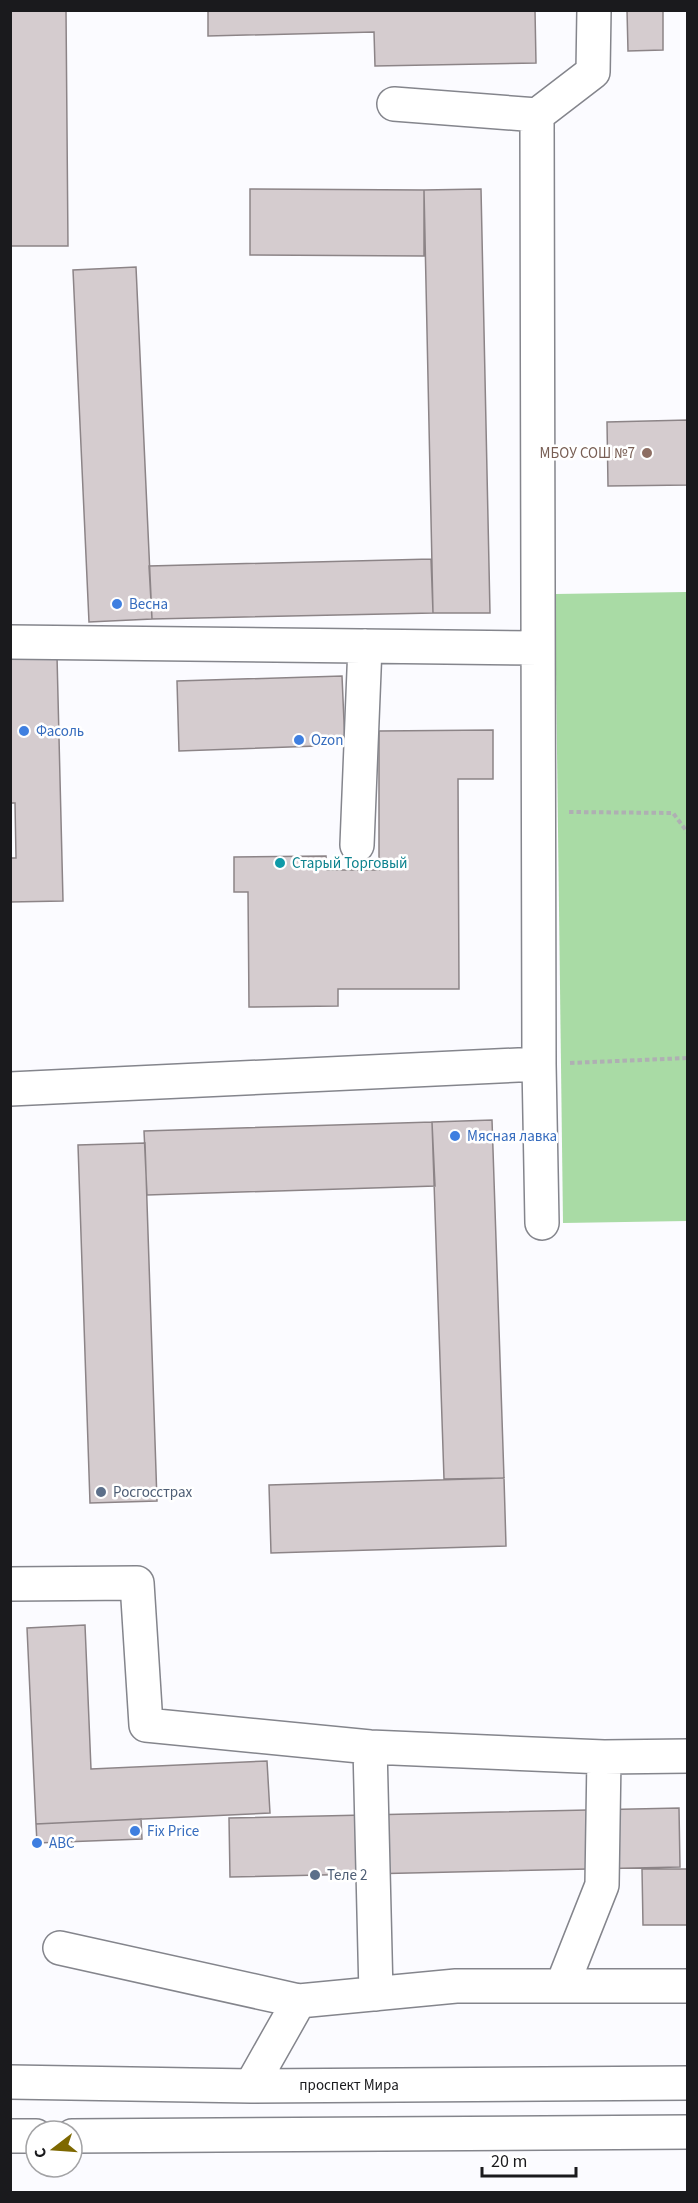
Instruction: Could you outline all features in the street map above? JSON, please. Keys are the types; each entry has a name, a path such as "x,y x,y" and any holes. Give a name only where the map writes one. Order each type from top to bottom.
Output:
{"street":[{"path":"394,104 537,115 593,72 594,10"},
{"path":"537,115 539,1064 542,1223"},
{"path":"10,642 538,648"},
{"path":"357,845 365,646"},
{"path":"10,1089 539,1064"},
{"path":"10,1584 136,1583 146,1725 370,1746 604,1757 687,1756"},
{"path":"370,1746 376,1994"},
{"path":"562,1986 602,1885 604,1757"},
{"path":"60,1948 298,2001 456,1986 687,1986"},
{"path":"251,2086 298,2001"},
{"name":"проспект Мира","path":"10,2082 251,2086 687,2083"},
{"path":"84,2136 687,2132"}],"path":[{"path":"538,812 673,813 687,833"},
{"path":"539,1064 687,1058"}],"green space":[{"path":"687,592 687,1221 563,1223 555,594"}],"building":[{"path":"10,10 66,10 68,246 10,246"},
{"path":"208,10 535,10 536,63 375,66 374,32 208,36"},
{"path":"627,10 663,10 663,50 628,51"},
{"path":"250,189 424,190 424,256 250,255"},
{"path":"481,189 490,613 433,613 424,190"},
{"path":"136,267 152,619 89,622 73,270"},
{"name":"МБОУ СОШ №7","path":"688,420 688,485 608,486 607,422"},
{"path":"431,559 433,613 152,619 149,566"},
{"path":"57,656 63,901 10,902 10,858 16,858 15,803 10,803 10,657"},
{"path":"342,676 345,745 179,751 177,681"},
{"name":"Старый Торговый","path":"493,730 493,779 458,779 459,989 338,989 338,1006 249,1007 248,892 234,892 234,857 326,856 327,870 379,870 379,731"},
{"path":"492,1120 504,1478 444,1479 432,1122"},
{"path":"432,1122 435,1186 147,1195 144,1131"},
{"path":"145,1143 157,1501 90,1503 78,1145"},
{"path":"504,1478 506,1546 271,1553 269,1485"},
{"path":"85,1625 91,1769 267,1761 270,1813 36,1824 27,1628"},
{"path":"679,1808 680,1867 230,1877 229,1818"},
{"path":"141,1819 142,1839 37,1843 36,1824"},
{"path":"642,1869 688,1869 688,1925 643,1925"}],"place":[{"name":"МБОУ СОШ №7","path":"647,453"},
{"name":"Весна","path":"117,604"},
{"name":"Фасоль","path":"24,731"},
{"name":"Ozon","path":"299,740"},
{"name":"Старый Торговый","path":"280,863"},
{"name":"Мясная лавка","path":"455,1136"},
{"name":"Росгосстрах","path":"101,1492"},
{"name":"Fix Price","path":"135,1831"},
{"name":"АВС","path":"37,1843"},
{"name":"Теле 2","path":"315,1875"}]}
